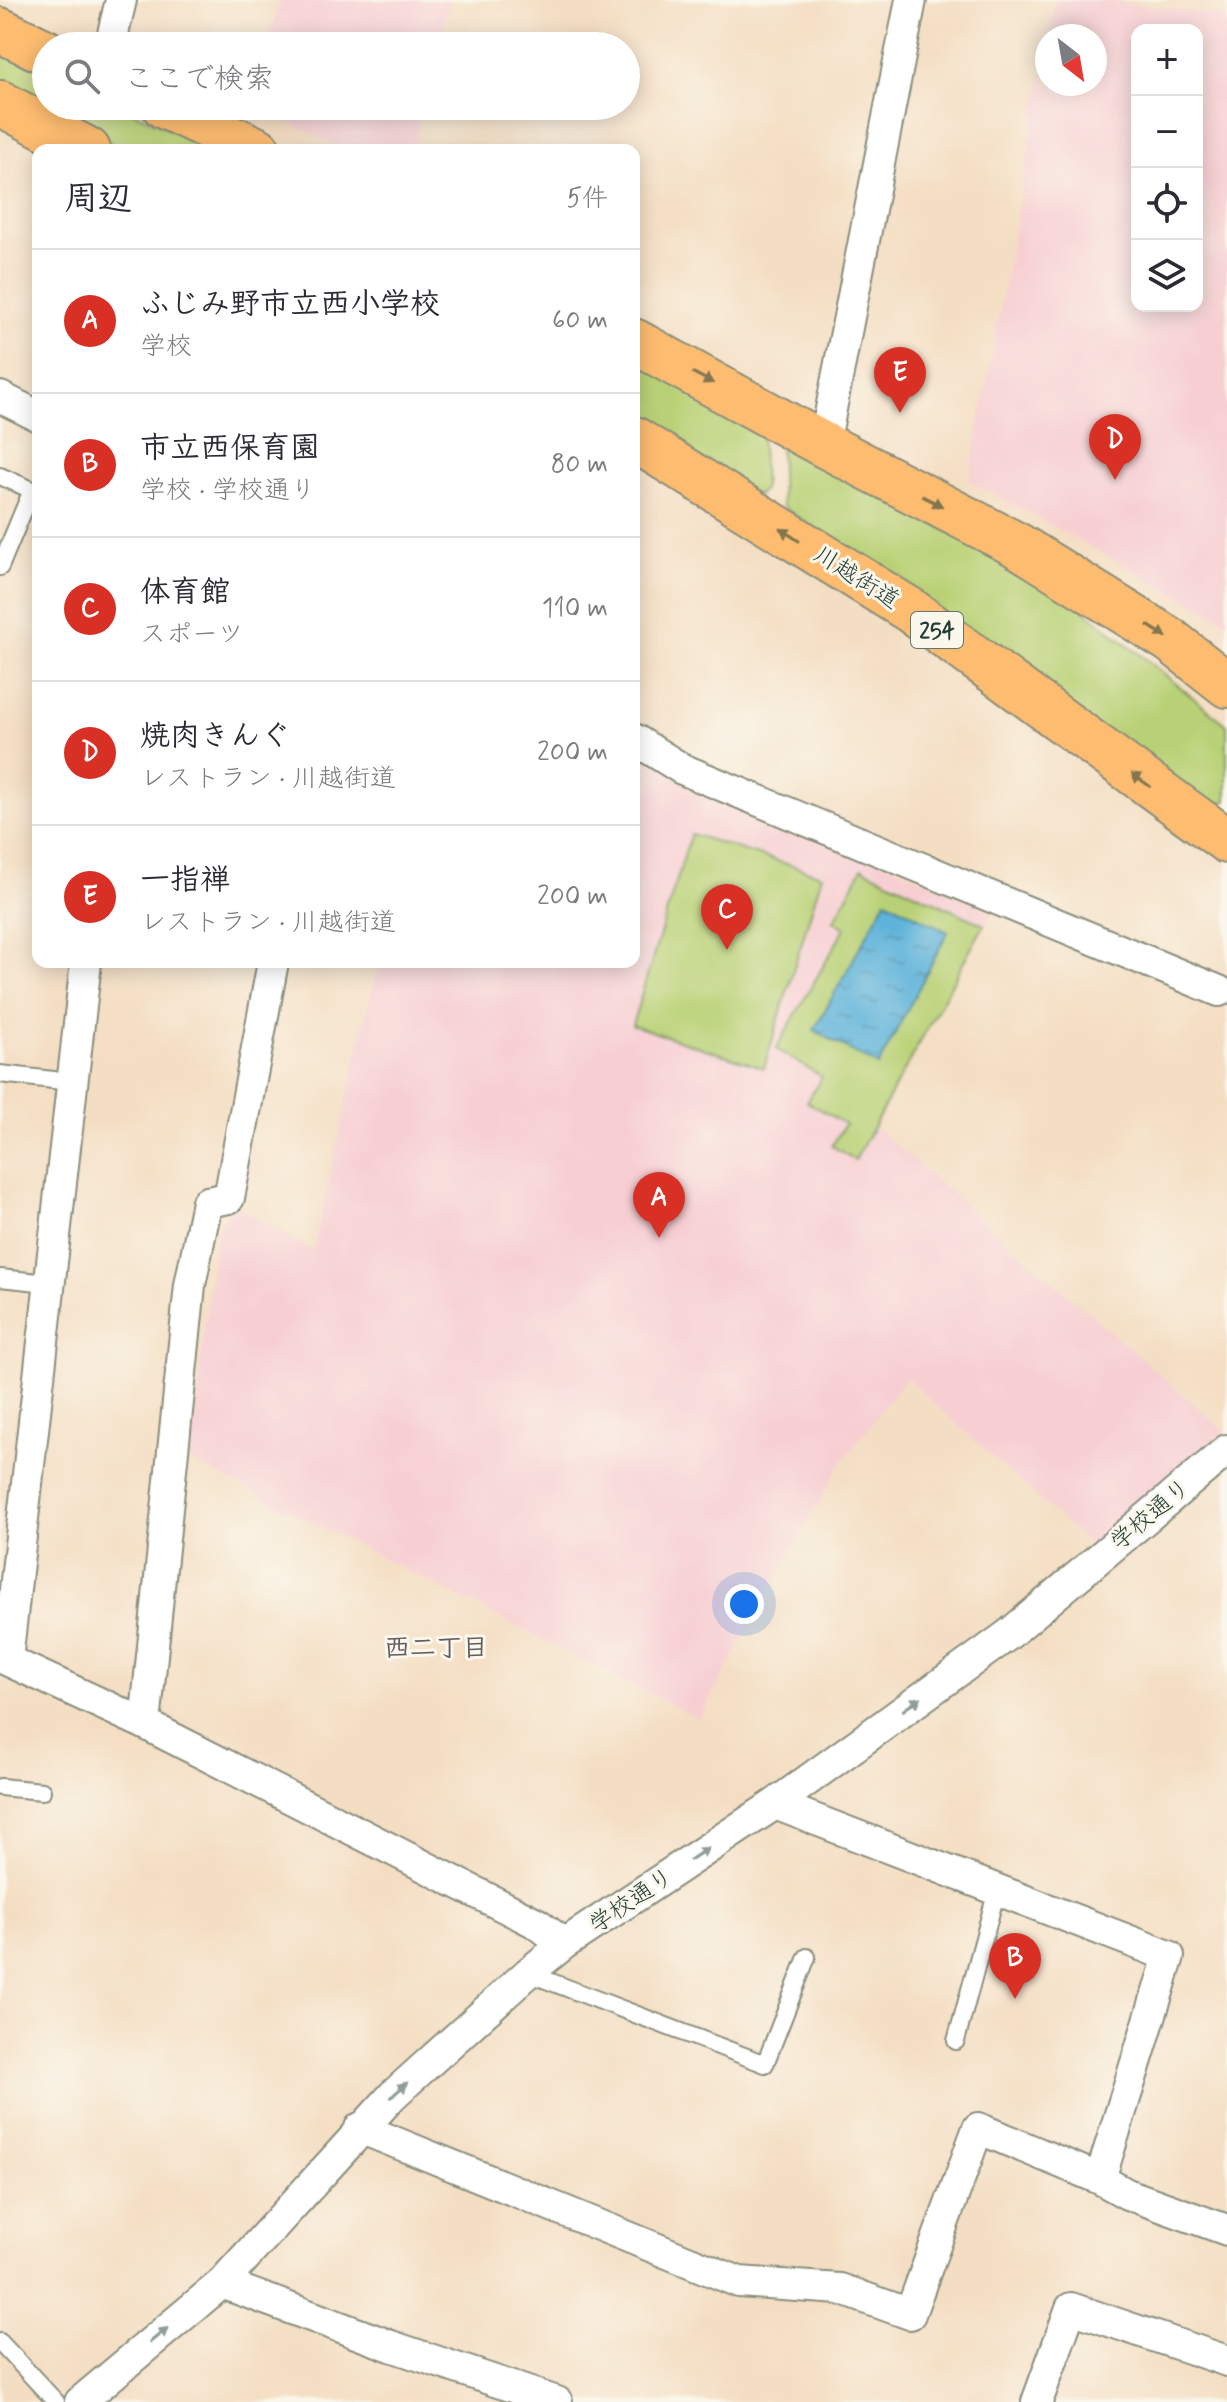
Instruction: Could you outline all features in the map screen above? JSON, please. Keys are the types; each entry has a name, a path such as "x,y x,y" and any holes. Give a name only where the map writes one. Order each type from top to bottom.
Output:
{"highway":[{"path":"0,30 32,45"},
{"path":"0,103 77,144"},
{"path":"194,120 245,144"},
{"path":"640,344 824,445 1017,545 1170,640 1227,685"},
{"name":"川越街道","path":"640,443 910,610 1217,825"}],"street":[{"path":"113,32 121,0"},
{"path":"824,445 911,0"},
{"path":"0,397 32,413"},
{"path":"640,743 682,769 1219,991"},
{"path":"85,968 4,1658 145,1724 538,1924 564,1944"},
{"path":"145,1724 190,1285 207,1202 229,1198 272,968"},
{"name":"学校通り","path":"80,2402 222,2283 360,2128 528,1973 564,1944 775,1804 1008,1635 1227,1450"},
{"path":"775,1804 1169,1956 1100,2179"},
{"path":"360,2128 739,2282 840,2289 910,2314 978,2128 1100,2179 1127,2194 1227,2230"},
{"path":"222,2283 391,2346 557,2402"},
{"path":"1037,2402 1071,2308 1227,2361"}],"lane":[{"path":"0,476 32,490 0,567"},
{"path":"0,1074 71,1082"},
{"path":"0,1278 48,1283"},
{"path":"0,1787 42,1791"},
{"path":"956,2041 997,1890"},
{"path":"528,1973 765,2064 807,1957"},
{"path":"0,2342 56,2402"}],"shaded area":[{"path":"280,0 450,0 442,32 270,32"},
{"path":"1055,0 1103,0 1227,17 1227,621 969,481 1038,96 1107,96 1107,24 1051,24"},
{"path":"285,120 420,120 414,144 332,144"},
{"path":"640,750 993,911 875,1127 1225,1431 1094,1549 906,1378 838,1468 699,1719 189,1460 216,1229 235,1206 313,1251 377,968 640,968"}],"green space":[{"path":"0,50 32,65 32,103 0,87"},
{"path":"65,120 150,120 202,144 113,144"},
{"path":"640,362 761,426 764,487 758,496 640,420"},
{"path":"780,441 1066,595 1227,725 1227,801 1215,804 1204,801 782,506"},
{"path":"691,834 822,875 764,1068 632,1025"},
{"path":"862,868 984,925 855,1160 832,1146 845,1124 807,1102 822,1077 776,1049 845,928 834,921"}],"water":[{"path":"886,900 948,932 878,1066 814,1030"}],"place":[{"name":"一指禅","path":"900,413"},
{"name":"焼肉きんぐ","path":"1115,480"},
{"name":"体育館","path":"727,950"},
{"name":"ふじみ野市立西小学校","path":"659,1238"},
{"name":"市立西保育園","path":"1015,1999"}],"district":[{"name":"西二丁目","path":"436,1647"}]}
